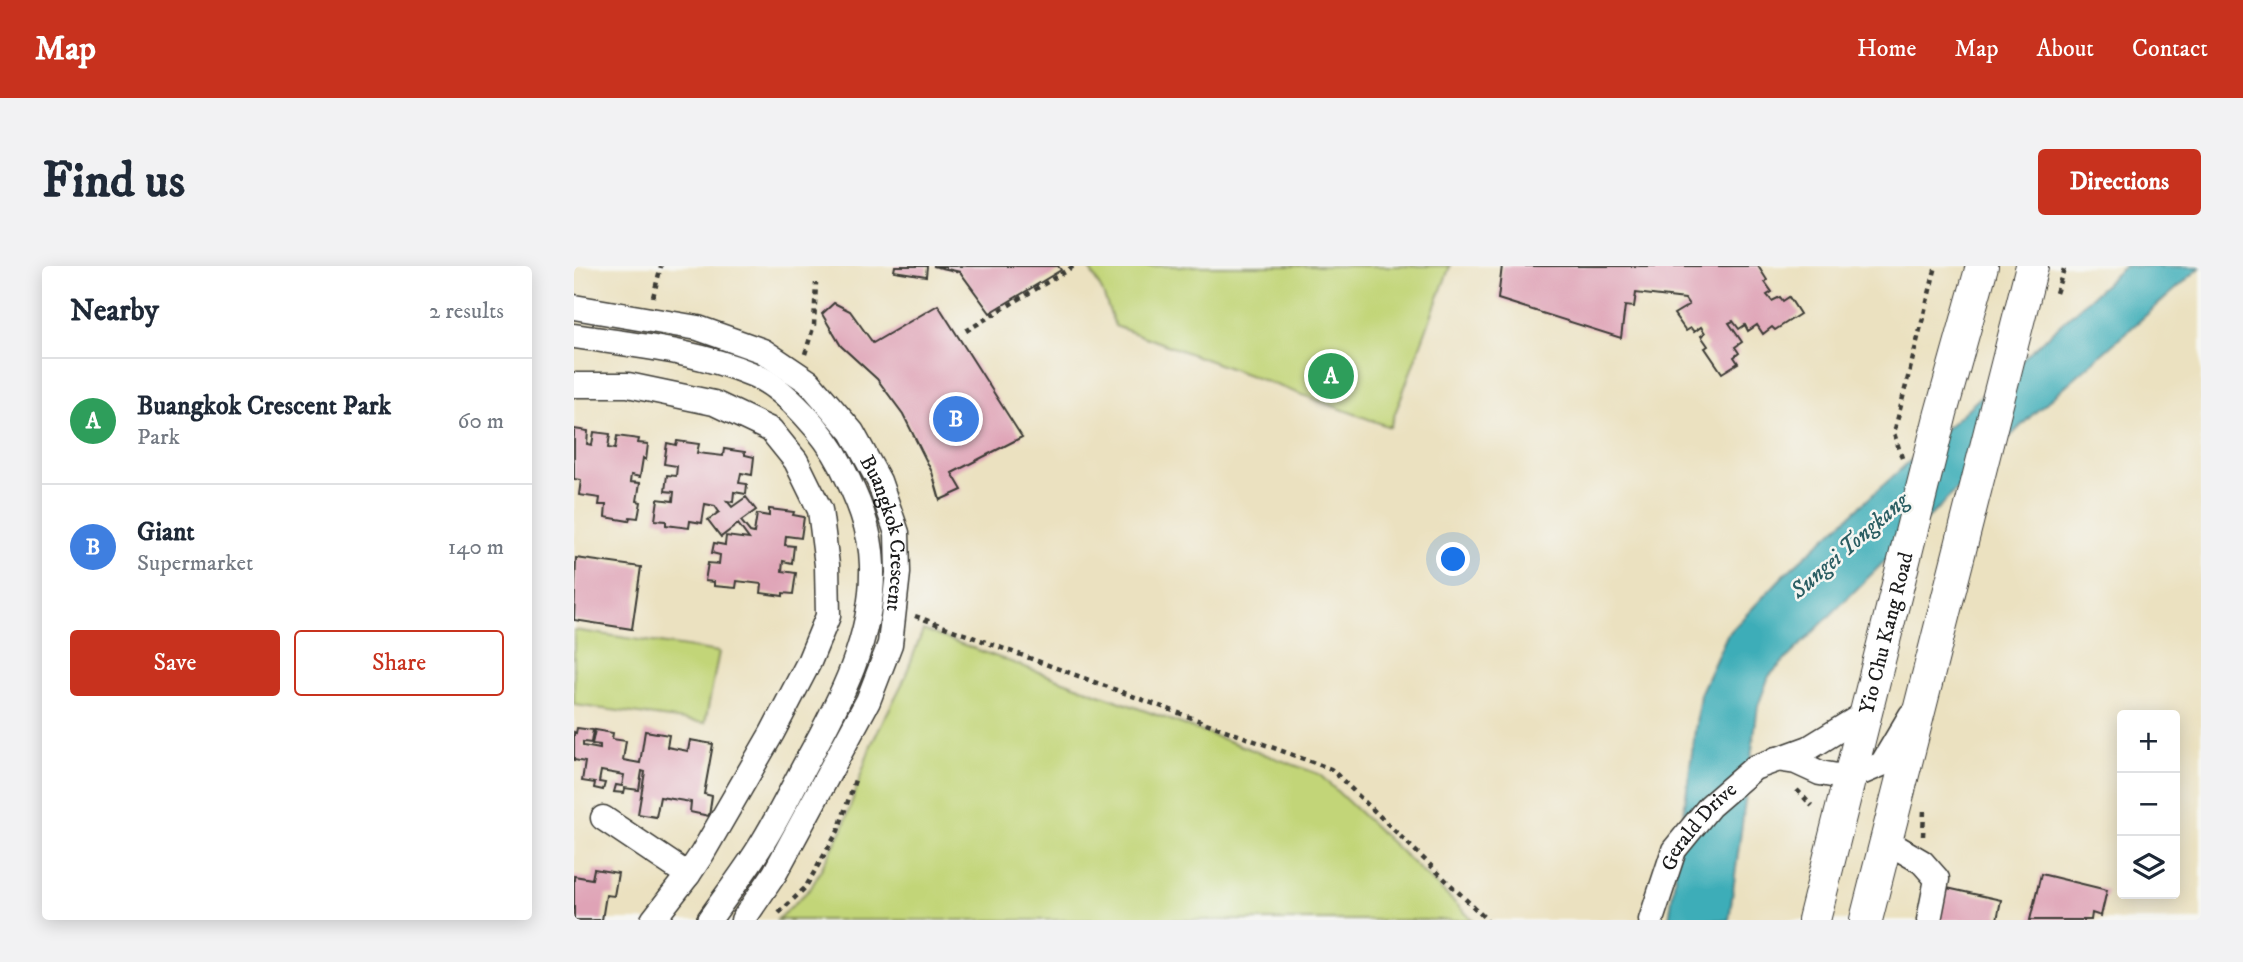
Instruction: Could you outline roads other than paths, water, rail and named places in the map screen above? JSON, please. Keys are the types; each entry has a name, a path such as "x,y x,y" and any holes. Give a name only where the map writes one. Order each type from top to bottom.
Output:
{"main road":[{"name":"Yio Chu Kang Road","path":"1814,920 1908,541 1982,266"},
{"path":"1866,920 2032,266"}],"street":[{"name":"Buangkok Crescent","path":"574,307 698,328 763,351 809,382 852,432 879,481 897,533 898,573 890,644 869,701 775,873 743,920"},
{"name":"Buangkok Crescent","path":"574,336 703,358 757,376 797,406 832,445 861,505 866,524 872,568 869,604 865,632 842,698 763,842 709,920"},
{"path":"574,385 628,385 714,403 771,430 796,461 820,510 827,565 828,616 809,663 688,875 653,920"},
{"path":"1765,764 1796,762 1820,773 1849,778 1882,764 1926,687"},
{"name":"Gerald Drive","path":"1651,920 1674,850 1710,806 1765,764 1810,748 1866,713"},
{"path":"603,818 688,875"},
{"path":"1886,841 1922,862 1937,879 1929,920"}],"water":[{"name":"Sungei Tongkang","path":"2125,266 2201,267 2031,416 1769,676 1758,706 1729,920 1669,920 1700,694 1727,635 1783,576"}],"place":[{"name":"Buangkok Crescent Park","path":"1331,376"},
{"name":"Giant","path":"956,419"}]}
